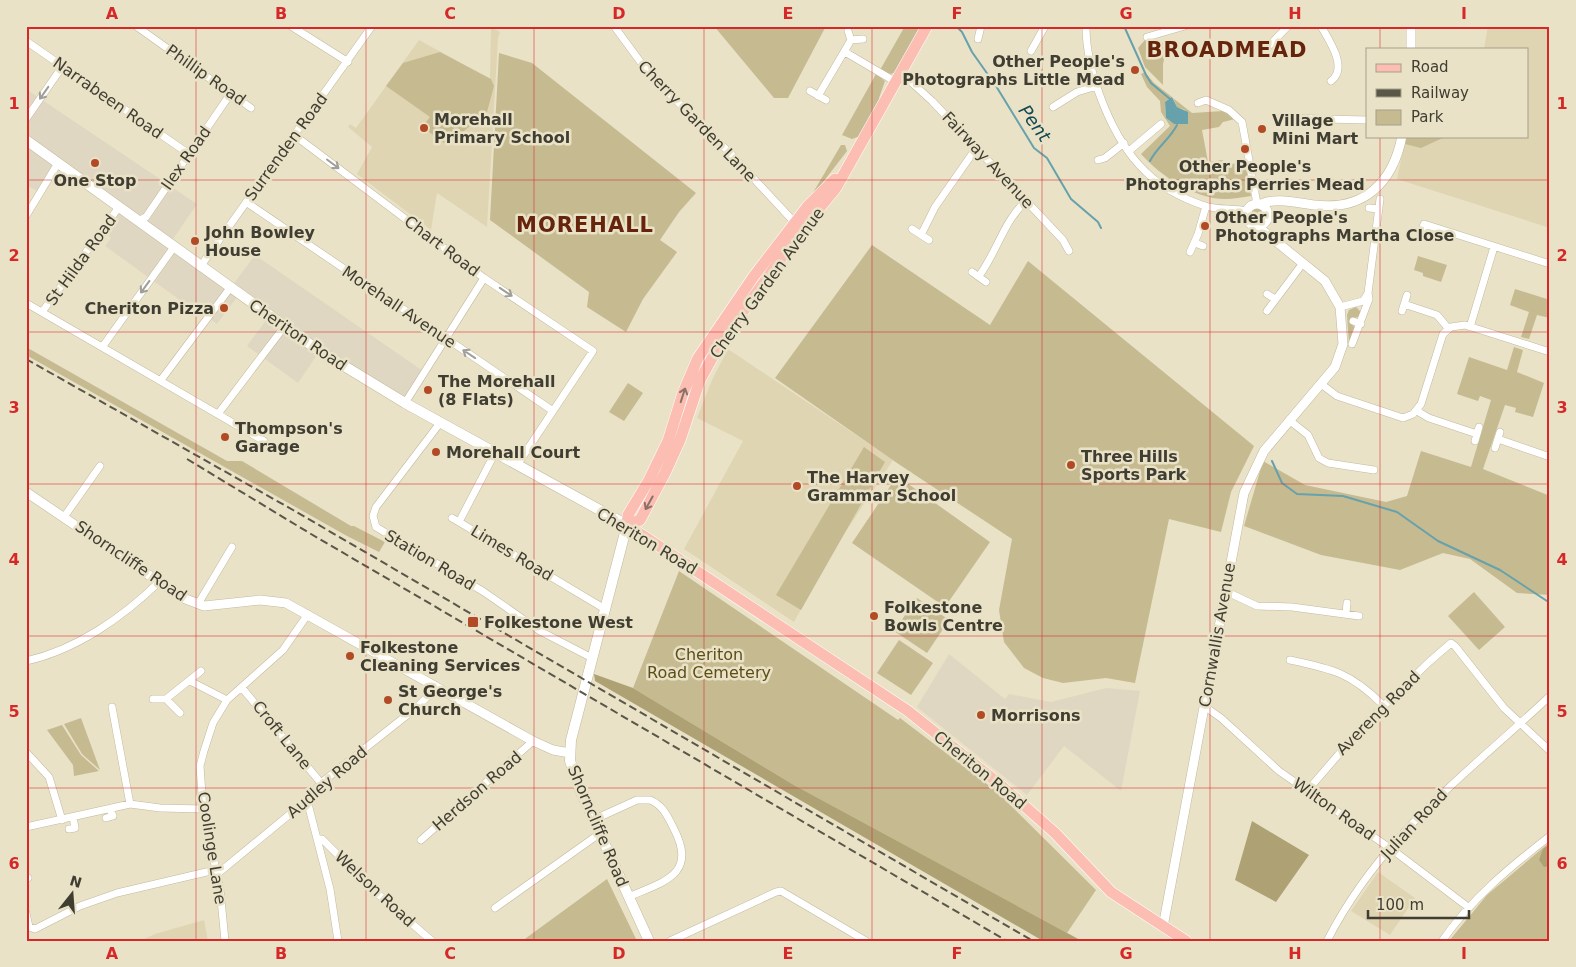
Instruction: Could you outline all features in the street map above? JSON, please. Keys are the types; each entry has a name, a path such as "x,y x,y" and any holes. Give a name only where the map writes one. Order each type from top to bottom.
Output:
{"main road":[{"name":"Cherry Garden Avenue","path":"848,165 805,211 799,227 787,235 732,307 698,358 668,441 654,471 628,514 627,526 640,520 673,458 708,363 799,227 836,188 927,26"},
{"name":"Cheriton Road","path":"26,140 284,327 405,403 627,526 908,711 1003,787 1058,836 1111,892 1186,941"},
{"path":"570,753 571,740 627,526"},
{"name":"Shorncliffe Road","path":"570,753 570,761 598,834 649,941"}],"street":[{"name":"Phillip Road","path":"136,26 252,108"},
{"path":"291,26 348,62"},
{"name":"Surrenden Road","path":"200,267 372,26"},
{"name":"Cherry Garden Lane","path":"614,26 650,75 731,154 799,227"},
{"path":"978,39 981,26"},
{"path":"1031,51 1041,40 1045,26"},
{"path":"1086,26 1087,45 1096,86 1108,114 1129,151 1154,179 1178,194 1206,206 1247,211"},
{"path":"1147,37 1163,37 1185,26"},
{"path":"1265,50 1288,26"},
{"path":"1321,26 1336,58 1336,74 1331,81"},
{"path":"1411,48 1412,26"},
{"path":"818,96 851,40 848,31"},
{"path":"851,40 863,39"},
{"name":"Narrabeen Road","path":"26,41 189,154"},
{"name":"Fairway Avenue","path":"845,52 898,77 932,101 1027,200 1063,240 1069,251"},
{"path":"26,119 62,66"},
{"path":"1053,107 1077,92 1096,86"},
{"path":"810,91 826,100"},
{"name":"Ilex Road","path":"138,221 146,217 231,93"},
{"path":"1198,104 1206,100 1224,107 1242,122 1259,204 1268,217 1266,233"},
{"path":"1280,118 1366,120"},
{"path":"1129,151 1161,124"},
{"name":"Chart Road","path":"294,135 484,278 593,351 553,411"},
{"path":"1368,293 1363,300 1340,307 1325,281 1266,233 1248,221 1247,211 1251,206 1266,202 1332,206 1364,197 1383,183 1390,174 1401,138"},
{"path":"1098,160 1105,158 1124,144"},
{"path":"921,235 934,207 977,147"},
{"path":"26,216 58,163"},
{"path":"1352,344 1357,323 1370,299 1368,293 1380,199"},
{"path":"979,276 992,258 1008,223 1027,200"},
{"name":"Morehall Avenue","path":"246,202 553,411"},
{"path":"1257,226 1268,217 1278,202"},
{"path":"1190,252 1195,243 1206,206"},
{"name":"St Hilda Road","path":"42,312 119,207"},
{"path":"1369,208 1378,209"},
{"path":"787,235 785,213 805,211"},
{"path":"1420,237 1424,224 1550,264"},
{"path":"912,229 929,240"},
{"path":"1195,243 1202,246"},
{"path":"102,346 174,247"},
{"path":"1470,326 1494,247"},
{"path":"1267,311 1303,263"},
{"path":"972,272 986,282"},
{"path":"405,403 484,278"},
{"path":"161,380 230,288"},
{"path":"1267,294 1275,299"},
{"path":"1407,295 1403,307 1437,315 1448,328"},
{"path":"26,303 264,441"},
{"name":"Cornwallis Avenue","path":"1163,926 1239,512 1250,477 1264,450 1339,361 1343,344 1340,307"},
{"path":"1321,384 1337,396 1396,417 1408,417 1417,411 1443,334 1448,328 1457,325 1470,326 1550,352"},
{"path":"218,414 284,327"},
{"path":"517,465 553,411"},
{"path":"1417,411 1429,418 1477,434"},
{"path":"1290,420 1308,435 1319,458 1324,461 1374,470"},
{"name":"Station Road","path":"440,423 376,507 372,516 376,527 484,592 540,630 592,658"},
{"path":"1495,448 1499,436 1550,457"},
{"name":"Limes Road","path":"495,453 456,520 605,608"},
{"path":"64,517 100,466"},
{"name":"Shorncliffe Road","path":"26,492 159,582 198,604 213,606 251,600 269,600 286,604 308,614 533,741 553,750 570,753"},
{"path":"198,604 232,547"},
{"path":"26,661 83,638 120,615 159,582"},
{"path":"1225,591 1258,606 1292,607 1359,616"},
{"path":"1346,614 1347,603"},
{"name":"Coolinge Lane","path":"225,941 220,889 203,809 202,758 213,723 227,700 284,650 308,614"},
{"name":"Avereng Road","path":"1307,791 1337,753 1383,705 1448,644 1455,646 1489,691 1520,724"},
{"path":"1290,660 1344,674 1361,685 1383,705"},
{"path":"153,699 166,699 201,672"},
{"path":"190,681 227,700"},
{"name":"Audley Road","path":"216,872 307,800 321,783 416,708 438,687"},
{"name":"Croft Lane","path":"242,688 321,783"},
{"name":"Julian Road","path":"1327,941 1354,896 1389,848 1442,792 1550,696"},
{"path":"166,699 180,713"},
{"name":"Wilton Road","path":"1204,706 1221,718 1264,759 1468,907"},
{"path":"112,708 130,804"},
{"path":"1520,724 1550,752"},
{"name":"Herdson Road","path":"421,840 533,741"},
{"path":"26,752 49,777 62,820"},
{"path":"307,800 318,839 338,941"},
{"path":"593,820 637,800 650,800 665,812 681,842 682,854 677,872 669,879 628,898"},
{"path":"26,827 130,804 160,808 203,809"},
{"path":"106,818 113,816 110,809"},
{"path":"69,829 75,828 72,817"},
{"path":"495,908 598,834"},
{"path":"1442,941 1468,907 1514,863 1550,836"},
{"name":"Welson Road","path":"318,839 322,839 372,889 432,941"},
{"path":"26,913 29,926 35,929 80,906 117,893 216,872"},
{"path":"670,941 781,891 856,938 866,941"}],"shaded area":[{"path":"1488,26 1550,26 1550,228 1397,179 1406,138 1528,138 1528,48 1484,48"},
{"name":"Morehall Primary School","path":"491,27 500,32 498,38 487,227 437,193 431,230 357,174 372,147 348,127 350,124 356,128 419,40 490,79"},
{"path":"26,89 197,204 171,242 232,286 255,255 423,371 404,400 321,349 298,383 247,346 267,319 237,297 217,324 210,319 209,321 105,246 111,238 105,232 119,213 57,168 41,193 26,185"},
{"name":"The Harvey Grammar School","path":"728,349 893,460 833,551 794,622 684,549 743,441 697,418 712,380"},
{"path":"949,654 1005,699 1009,694 1051,702 1106,688 1140,691 1121,791 1064,746 1027,795 917,707"},
{"path":"594,674 633,688 794,785 1082,941 1043,941 595,681"},
{"path":"1252,821 1309,855 1276,902 1235,880"},
{"path":"1550,844 1550,866 1544,867 1539,860 1543,849"},
{"path":"1378,872 1415,898 1390,935 1351,911"},
{"path":"204,920 208,941 140,941 155,934"}],"green space":[{"path":"714,26 826,26 788,98 774,98"},
{"path":"905,26 923,26 897,72 890,74 880,70"},
{"path":"1155,38 1163,43 1168,43 1163,64 1163,85 1145,67 1138,48 1145,40"},
{"path":"440,52 491,79 494,86 487,112 447,145 422,127 430,117 386,86 403,63"},
{"path":"499,53 532,63 696,193 679,212 660,240 677,252 643,299 626,332 587,307 589,292 490,220"},
{"path":"1145,72 1154,83 1172,97 1165,102 1166,118 1174,124 1188,124 1185,110 1177,107 1173,98 1192,113 1223,111 1235,119 1223,122 1219,127 1202,130 1208,162 1223,160 1225,165 1245,162 1251,196 1220,199 1200,194 1172,180 1155,168 1141,154 1170,126 1161,112 1160,101 1147,87 1141,74"},
{"path":"876,74 885,81 879,98 881,99 860,136 852,139 842,135"},
{"path":"1406,138 1443,138 1421,148 1405,144"},
{"path":"841,145 845,145 847,151 807,203"},
{"path":"1254,208 1260,208 1264,215 1260,222 1254,222 1250,218 1250,212"},
{"name":"Three Hills Sports Park","path":"872,245 990,325 1028,261 1254,446 1231,492 1221,532 1169,519 1135,683 1106,678 1063,683 1043,678 1024,668 1004,642 999,610 1012,539 897,463 775,378"},
{"path":"1418,256 1447,265 1441,282 1423,276 1423,273 1414,270"},
{"path":"1515,289 1550,300 1550,318 1537,315 1529,339 1521,337 1529,312 1510,305"},
{"path":"1356,307 1361,312 1360,316 1352,319 1350,322 1355,328 1349,344 1347,315 1349,310"},
{"path":"26,347 227,461 242,461 351,526 385,542 379,552 347,536 26,355"},
{"path":"1514,347 1523,350 1517,372 1544,383 1533,417 1515,412 1516,408 1505,405 1483,469 1550,496 1550,595 1517,593 1470,559 1443,553 1400,570 1321,555 1244,526 1263,461 1305,485 1386,502 1407,496 1421,451 1471,467 1491,400 1480,396 1478,401 1457,394 1469,357 1507,370"},
{"path":"628,383 643,393 624,421 609,412"},
{"path":"864,447 885,462 801,610 776,595"},
{"path":"897,476 990,542 945,607 852,543"},
{"name":"Cheriton Road Cemetery","path":"679,571 898,720 900,718 996,791 1096,890 1067,933 794,785 633,688"},
{"path":"1474,592 1505,627 1479,650 1448,616"},
{"path":"917,598 949,620 927,653 894,631"},
{"path":"899,640 933,663 911,695 877,673"},
{"path":"81,718 100,770 82,754 64,724"},
{"path":"62,725 81,755 99,771 74,776 73,765 47,730"},
{"path":"1550,842 1550,941 1449,941 1487,895"},
{"path":"607,879 637,941 522,941"}],"water":[{"path":"1172,97 1177,107 1188,112 1188,124 1174,124 1166,118 1165,102"}],"waterway":[{"name":"Pent","path":"956,26 962,32 972,52 996,86 1034,148 1047,158 1071,199 1098,222 1101,228"},
{"path":"1124,26 1151,83 1170,99"},
{"path":"1150,161 1177,125"},
{"path":"1272,461 1282,483 1297,494 1343,496 1397,512 1438,541 1500,570 1550,603"}],"railway":[{"path":"26,359 293,510 1033,941"},
{"path":"187,459 311,534 1007,941"}],"place":[{"name":"Other People's Photographs Little Mead","path":"1135,70"},
{"name":"Morehall Primary School","path":"424,128"},
{"name":"Village Mini Mart","path":"1262,129"},
{"name":"Other People's Photographs Perries Mead","path":"1245,149"},
{"name":"One Stop","path":"95,163"},
{"name":"Other People's Photographs Martha Close","path":"1205,226"},
{"name":"John Bowley House","path":"195,241"},
{"name":"Cheriton Pizza","path":"224,308"},
{"name":"The Morehall (8 Flats)","path":"428,390"},
{"name":"Thompson's Garage","path":"225,437"},
{"name":"Morehall Court","path":"436,452"},
{"name":"Three Hills Sports Park","path":"1071,465"},
{"name":"The Harvey Grammar School","path":"797,486"},
{"name":"Folkestone Bowls Centre","path":"874,616"},
{"name":"Folkestone West","path":"473,622"},
{"name":"Folkestone Cleaning Services","path":"350,656"},
{"name":"St George's Church","path":"388,700"},
{"name":"Morrisons","path":"981,715"}],"district":[{"name":"BROADMEAD","path":"1227,50"},
{"name":"MOREHALL","path":"585,225"}]}
